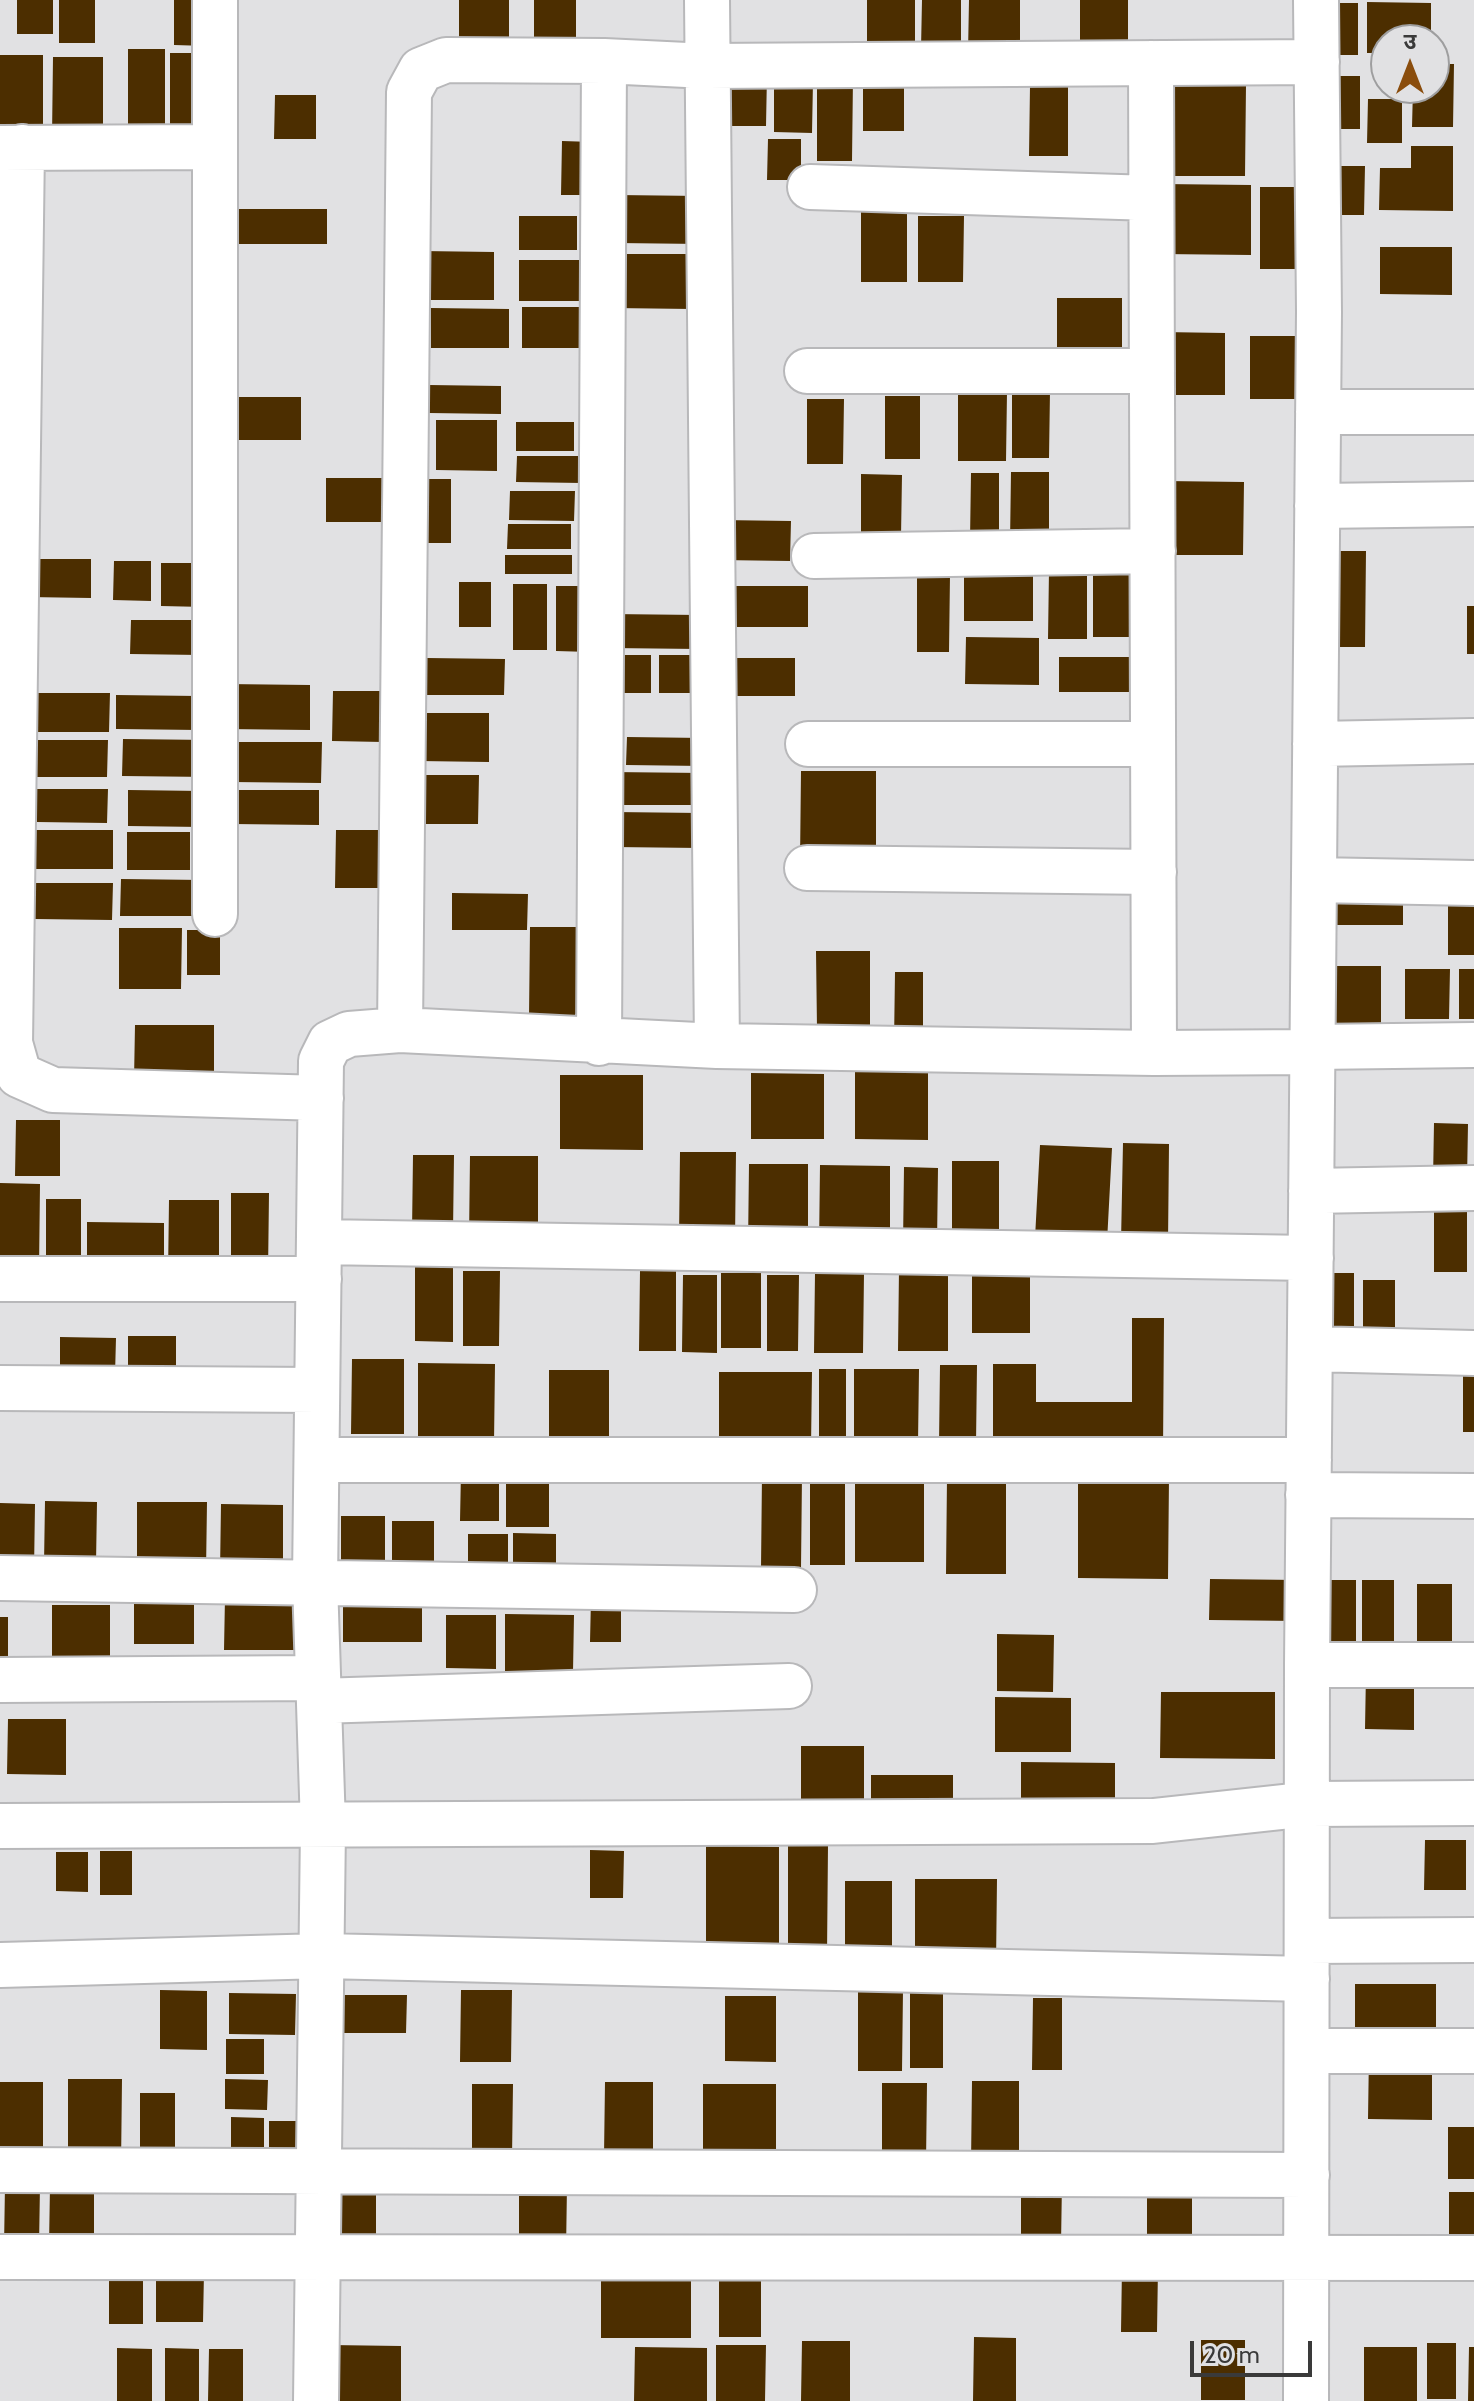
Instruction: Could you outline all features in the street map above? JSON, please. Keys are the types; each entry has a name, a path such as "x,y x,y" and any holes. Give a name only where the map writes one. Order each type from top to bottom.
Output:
{"street":[{"path":"215,0 215,914"},
{"path":"707,0 717,1046"},
{"path":"1306,2401 1310,1804 1307,1665 1318,412 1316,0"},
{"path":"400,1030 409,92 421,70 446,60 604,61 707,66 1317,62"},
{"path":"599,1043 604,61"},
{"path":"1151,63 1154,1053"},
{"path":"215,147 11,148 10,1043 19,1075 53,1090 321,1098"},
{"path":"810,187 1151,198"},
{"path":"807,371 1152,371"},
{"path":"1318,412 1474,412"},
{"path":"1317,506 1474,504"},
{"path":"814,556 1153,551"},
{"path":"1315,744 1474,741"},
{"path":"808,744 1153,744"},
{"path":"807,868 1154,872"},
{"path":"1314,880 1474,883"},
{"path":"316,2401 323,1826 315,1582 321,1061 330,1043 349,1034 400,1030 599,1043 1154,1053 1474,1045"},
{"path":"1311,1191 1474,1188"},
{"path":"0,1279 319,1261 1311,1258"},
{"path":"1310,1349 1474,1353"},
{"path":"0,1388 317,1390"},
{"path":"317,1460 1309,1478 1474,1496"},
{"path":"0,1578 794,1590"},
{"path":"1307,1665 1474,1665"},
{"path":"0,1680 319,1690 789,1686"},
{"path":"0,1826 1153,1821 1310,1804 1474,1803"},
{"path":"0,1965 323,1956 1307,1960 1474,1940"},
{"path":"1307,2051 1474,2051"},
{"path":"0,2170 1307,2175"},
{"path":"0,2257 318,2260 1474,2258"}],"building":[{"path":"17,0 53,0 53,34 17,34"},
{"path":"59,0 95,0 95,43 59,43"},
{"path":"174,0 207,0 207,46 174,45"},
{"path":"459,0 509,0 509,44 459,43"},
{"path":"534,0 576,0 576,45 534,45"},
{"path":"867,0 915,0 915,51 867,51"},
{"path":"922,0 961,0 961,49 921,49"},
{"path":"969,0 1020,0 1020,53 968,53"},
{"path":"1080,0 1128,0 1128,56 1080,55"},
{"path":"1367,2 1431,3 1431,24 1370,24 1370,53 1367,53"},
{"path":"1327,3 1358,3 1358,55 1327,55"},
{"path":"128,49 165,49 165,132 128,132"},
{"path":"170,53 206,53 205,136 170,136"},
{"path":"0,55 43,55 43,133 0,132"},
{"path":"53,57 103,57 103,137 52,137"},
{"path":"1450,64 1454,64 1453,127 1412,127 1413,104 1450,104"},
{"path":"730,74 767,74 766,126 729,126"},
{"path":"1324,76 1360,76 1360,129 1323,129"},
{"path":"817,77 853,77 852,161 817,161"},
{"path":"774,81 813,81 812,133 774,132"},
{"path":"1167,84 1246,85 1245,176 1167,176"},
{"path":"863,85 904,86 904,131 863,131"},
{"path":"1030,86 1068,87 1068,156 1029,156"},
{"path":"275,95 316,95 316,139 274,139"},
{"path":"1368,99 1370,104 1402,104 1402,143 1367,143"},
{"path":"768,139 801,139 801,180 767,180"},
{"path":"562,141 593,142 592,195 561,195"},
{"path":"1411,146 1453,146 1453,211 1379,210 1380,168 1411,168"},
{"path":"1329,166 1365,166 1364,215 1328,215"},
{"path":"1162,184 1251,185 1251,255 1162,254"},
{"path":"1260,187 1297,187 1297,269 1260,269"},
{"path":"617,195 701,196 701,244 617,243"},
{"path":"234,209 327,209 327,244 233,244"},
{"path":"861,209 907,209 907,282 861,282"},
{"path":"519,216 577,216 577,250 519,250"},
{"path":"918,216 964,216 963,282 918,282"},
{"path":"1380,247 1452,247 1452,295 1380,294"},
{"path":"421,251 494,252 494,300 421,300"},
{"path":"613,254 692,254 692,309 613,308"},
{"path":"519,260 594,260 594,301 519,301"},
{"path":"1057,298 1122,298 1122,365 1057,365"},
{"path":"522,307 590,307 589,348 522,348"},
{"path":"431,308 509,309 509,348 431,348"},
{"path":"1162,332 1225,333 1225,395 1162,395"},
{"path":"1250,336 1307,336 1306,399 1250,399"},
{"path":"429,385 501,386 501,414 429,413"},
{"path":"958,391 1007,392 1006,461 958,461"},
{"path":"1012,391 1050,391 1049,458 1012,458"},
{"path":"885,396 920,396 920,459 885,459"},
{"path":"223,397 301,397 301,440 222,440"},
{"path":"807,399 844,399 843,464 807,464"},
{"path":"436,420 497,420 497,471 436,470"},
{"path":"516,422 574,422 574,451 516,451"},
{"path":"517,456 582,456 582,483 516,482"},
{"path":"1011,472 1049,472 1049,543 1010,543"},
{"path":"971,473 999,473 999,541 970,540"},
{"path":"861,474 902,475 901,537 861,537"},
{"path":"326,478 390,478 390,522 326,522"},
{"path":"415,479 451,479 451,543 414,543"},
{"path":"1165,481 1244,482 1243,555 1164,555"},
{"path":"510,491 575,491 574,521 509,520"},
{"path":"720,520 791,521 790,561 720,560"},
{"path":"508,524 571,524 571,549 507,549"},
{"path":"1328,551 1366,551 1365,647 1327,647"},
{"path":"505,555 572,555 572,574 505,574"},
{"path":"29,559 91,559 91,598 28,597"},
{"path":"114,561 151,561 151,601 113,600"},
{"path":"161,563 205,563 205,607 161,606"},
{"path":"964,568 1033,568 1033,621 964,621"},
{"path":"1049,570 1087,570 1087,639 1048,639"},
{"path":"1093,572 1136,572 1135,637 1093,637"},
{"path":"917,575 950,575 949,652 917,652"},
{"path":"459,582 491,582 491,627 459,627"},
{"path":"513,584 547,584 547,650 513,650"},
{"path":"556,586 591,586 590,652 556,651"},
{"path":"734,586 808,586 808,627 734,627"},
{"path":"1467,606 1474,606 1474,654 1467,654"},
{"path":"610,614 699,615 699,649 610,648"},
{"path":"131,620 200,620 200,655 130,654"},
{"path":"966,637 1039,638 1039,685 965,684"},
{"path":"610,655 651,655 651,693 610,693"},
{"path":"659,655 697,655 697,693 659,693"},
{"path":"1059,657 1130,657 1130,692 1059,692"},
{"path":"427,658 505,659 504,695 427,695"},
{"path":"729,658 795,658 795,696 729,696"},
{"path":"225,684 310,685 310,730 225,729"},
{"path":"333,691 383,691 383,742 332,741"},
{"path":"33,693 110,693 109,732 33,732"},
{"path":"116,695 198,696 198,730 116,729"},
{"path":"419,713 489,713 489,762 419,761"},
{"path":"627,737 704,738 703,766 626,765"},
{"path":"123,739 210,740 210,777 122,776"},
{"path":"31,740 108,740 107,777 30,777"},
{"path":"232,742 322,742 321,783 232,782"},
{"path":"801,771 876,771 876,863 800,862"},
{"path":"611,772 703,773 703,805 610,805"},
{"path":"421,775 479,775 478,824 420,824"},
{"path":"37,789 108,789 107,823 37,822"},
{"path":"128,790 202,791 201,827 128,826"},
{"path":"233,790 319,790 319,825 233,824"},
{"path":"614,812 700,813 700,848 614,847"},
{"path":"36,830 113,830 113,869 35,869"},
{"path":"336,830 392,830 392,888 335,888"},
{"path":"127,832 190,832 190,870 127,870"},
{"path":"121,879 203,880 202,916 120,916"},
{"path":"35,883 113,883 112,920 35,919"},
{"path":"1334,892 1403,892 1403,925 1334,925"},
{"path":"1448,892 1474,893 1474,955 1448,955"},
{"path":"452,893 528,894 527,930 452,930"},
{"path":"530,927 585,927 585,1017 529,1017"},
{"path":"119,928 182,928 181,989 119,989"},
{"path":"187,930 220,930 220,975 187,975"},
{"path":"816,951 870,951 870,1029 817,1029"},
{"path":"1324,966 1381,966 1381,1035 1324,1035"},
{"path":"1405,969 1450,969 1449,1019 1405,1019"},
{"path":"1459,969 1474,969 1474,1019 1459,1019"},
{"path":"895,972 923,972 923,1043 894,1043"},
{"path":"135,1025 214,1025 214,1080 134,1080"},
{"path":"855,1070 928,1070 928,1140 855,1139"},
{"path":"751,1073 824,1074 824,1139 751,1139"},
{"path":"560,1075 643,1075 643,1150 560,1149"},
{"path":"16,1120 60,1120 60,1176 15,1176"},
{"path":"1434,1123 1468,1124 1467,1180 1433,1180"},
{"path":"1123,1143 1169,1144 1168,1243 1121,1242"},
{"path":"1040,1145 1112,1148 1107,1242 1035,1238"},
{"path":"680,1152 736,1152 735,1240 679,1239"},
{"path":"413,1155 454,1155 453,1232 412,1232"},
{"path":"470,1156 538,1156 538,1240 469,1239"},
{"path":"952,1161 999,1161 999,1245 952,1245"},
{"path":"749,1164 808,1164 808,1247 748,1247"},
{"path":"820,1165 890,1166 890,1248 819,1248"},
{"path":"904,1167 938,1168 937,1244 903,1244"},
{"path":"0,1183 40,1184 39,1270 0,1269"},
{"path":"231,1193 269,1193 268,1274 231,1274"},
{"path":"46,1199 81,1199 81,1277 46,1277"},
{"path":"169,1200 219,1200 219,1276 168,1276"},
{"path":"1434,1205 1467,1205 1467,1272 1434,1272"},
{"path":"87,1222 164,1223 164,1263 87,1263"},
{"path":"972,1266 1030,1266 1030,1333 972,1333"},
{"path":"415,1267 453,1267 453,1342 415,1341"},
{"path":"899,1269 948,1269 948,1351 898,1351"},
{"path":"463,1271 500,1271 499,1346 463,1346"},
{"path":"640,1271 676,1271 676,1351 639,1351"},
{"path":"721,1273 761,1273 761,1348 721,1348"},
{"path":"815,1273 864,1273 863,1353 814,1353"},
{"path":"1324,1273 1354,1273 1354,1329 1324,1329"},
{"path":"683,1275 717,1275 717,1353 682,1352"},
{"path":"767,1275 799,1275 798,1351 767,1351"},
{"path":"1363,1280 1395,1280 1395,1332 1363,1332"},
{"path":"1132,1318 1164,1318 1163,1451 993,1450 993,1364 1036,1364 1036,1402 1132,1402"},
{"path":"128,1336 176,1336 176,1377 128,1377"},
{"path":"60,1337 116,1338 115,1375 60,1375"},
{"path":"352,1359 404,1359 404,1434 351,1434"},
{"path":"418,1363 495,1364 494,1443 418,1443"},
{"path":"940,1365 977,1365 976,1444 939,1444"},
{"path":"1463,1365 1474,1365 1474,1432 1463,1432"},
{"path":"819,1369 846,1369 846,1443 819,1443"},
{"path":"854,1369 919,1369 918,1443 854,1443"},
{"path":"549,1370 609,1370 609,1443 549,1443"},
{"path":"719,1372 812,1372 811,1447 719,1446"},
{"path":"461,1471 499,1471 499,1521 460,1521"},
{"path":"506,1473 549,1473 549,1527 506,1527"},
{"path":"762,1474 802,1475 801,1568 761,1568"},
{"path":"810,1476 845,1477 845,1565 810,1565"},
{"path":"947,1477 1006,1478 1006,1574 946,1574"},
{"path":"1078,1477 1169,1477 1168,1579 1078,1578"},
{"path":"855,1478 924,1478 924,1562 855,1562"},
{"path":"45,1501 97,1502 96,1564 44,1564"},
{"path":"137,1502 207,1502 206,1572 137,1571"},
{"path":"0,1503 35,1504 34,1571 0,1570"},
{"path":"221,1504 283,1505 283,1572 220,1572"},
{"path":"341,1516 385,1516 385,1570 341,1570"},
{"path":"392,1521 434,1521 434,1573 392,1572"},
{"path":"513,1533 556,1534 556,1581 513,1580"},
{"path":"468,1534 508,1534 508,1577 468,1576"},
{"path":"1210,1579 1299,1580 1299,1621 1209,1620"},
{"path":"1318,1580 1356,1580 1356,1654 1318,1654"},
{"path":"1362,1580 1394,1580 1394,1646 1362,1646"},
{"path":"1417,1584 1452,1584 1452,1650 1417,1650"},
{"path":"134,1595 194,1595 194,1644 134,1644"},
{"path":"225,1597 304,1598 304,1650 224,1650"},
{"path":"343,1597 422,1598 422,1642 343,1642"},
{"path":"591,1598 621,1598 621,1642 590,1642"},
{"path":"52,1605 110,1605 110,1658 52,1658"},
{"path":"505,1614 574,1615 573,1672 505,1671"},
{"path":"446,1615 496,1615 496,1669 446,1668"},
{"path":"0,1617 8,1617 8,1667 0,1667"},
{"path":"997,1634 1054,1635 1053,1692 997,1691"},
{"path":"1366,1672 1414,1673 1414,1730 1365,1729"},
{"path":"1161,1692 1275,1692 1275,1759 1160,1758"},
{"path":"995,1697 1071,1698 1071,1752 995,1752"},
{"path":"8,1719 66,1719 66,1775 7,1774"},
{"path":"801,1746 864,1746 864,1808 801,1808"},
{"path":"1021,1762 1115,1763 1115,1811 1021,1810"},
{"path":"871,1775 953,1775 953,1810 871,1809"},
{"path":"1425,1840 1466,1840 1466,1890 1424,1890"},
{"path":"788,1844 828,1845 827,1955 788,1955"},
{"path":"706,1846 779,1847 779,1962 706,1962"},
{"path":"590,1850 624,1851 623,1898 590,1898"},
{"path":"100,1851 132,1851 132,1895 100,1895"},
{"path":"56,1852 88,1852 88,1892 56,1891"},
{"path":"915,1879 997,1879 996,1965 915,1964"},
{"path":"845,1881 892,1881 892,1955 845,1954"},
{"path":"1355,1984 1436,1984 1436,2038 1355,2038"},
{"path":"858,1989 903,1990 902,2071 858,2071"},
{"path":"160,1990 207,1991 207,2050 160,2049"},
{"path":"461,1990 512,1990 511,2062 460,2062"},
{"path":"910,1990 943,1991 943,2068 910,2068"},
{"path":"229,1993 296,1994 295,2035 229,2034"},
{"path":"336,1995 407,1995 406,2033 336,2033"},
{"path":"725,1996 776,1996 776,2062 725,2061"},
{"path":"1033,1998 1062,1998 1062,2070 1032,2070"},
{"path":"226,2039 264,2039 264,2074 226,2074"},
{"path":"1369,2052 1432,2052 1432,2120 1368,2119"},
{"path":"68,2079 122,2079 121,2167 68,2167"},
{"path":"225,2079 268,2080 267,2110 225,2109"},
{"path":"972,2081 1019,2081 1019,2165 971,2164"},
{"path":"0,2082 43,2082 43,2164 0,2163"},
{"path":"605,2082 653,2082 653,2157 604,2156"},
{"path":"882,2083 927,2083 926,2163 882,2162"},
{"path":"472,2084 513,2084 512,2158 472,2158"},
{"path":"703,2084 776,2084 776,2162 703,2161"},
{"path":"140,2093 175,2093 175,2162 140,2161"},
{"path":"231,2117 264,2118 264,2166 231,2166"},
{"path":"269,2121 299,2121 298,2170 269,2170"},
{"path":"1448,2127 1474,2127 1474,2179 1448,2179"},
{"path":"327,2180 376,2181 376,2244 327,2244"},
{"path":"1021,2181 1062,2181 1061,2245 1021,2245"},
{"path":"5,2185 40,2185 39,2247 4,2247"},
{"path":"519,2185 567,2185 566,2252 519,2252"},
{"path":"1147,2185 1192,2185 1192,2246 1147,2246"},
{"path":"50,2186 94,2186 94,2246 49,2246"},
{"path":"1449,2192 1474,2192 1474,2247 1449,2247"},
{"path":"109,2267 143,2267 143,2324 109,2324"},
{"path":"719,2267 761,2267 761,2337 719,2337"},
{"path":"1122,2267 1158,2267 1157,2332 1121,2332"},
{"path":"156,2271 204,2272 203,2322 156,2322"},
{"path":"601,2272 691,2273 691,2338 601,2338"},
{"path":"974,2337 1016,2338 1016,2401 973,2401"},
{"path":"1201,2340 1245,2340 1245,2400 1201,2400"},
{"path":"802,2341 850,2341 850,2401 801,2401"},
{"path":"1427,2343 1456,2343 1456,2399 1427,2399"},
{"path":"330,2345 401,2346 401,2401 330,2401"},
{"path":"716,2345 766,2345 765,2401 716,2401"},
{"path":"635,2347 707,2348 707,2401 634,2401"},
{"path":"1364,2347 1417,2347 1417,2401 1364,2401"},
{"path":"1469,2347 1474,2347 1474,2401 1468,2401"},
{"path":"117,2348 152,2349 152,2401 117,2401"},
{"path":"165,2348 199,2349 199,2401 165,2401"},
{"path":"209,2349 243,2349 243,2401 208,2401"}]}
